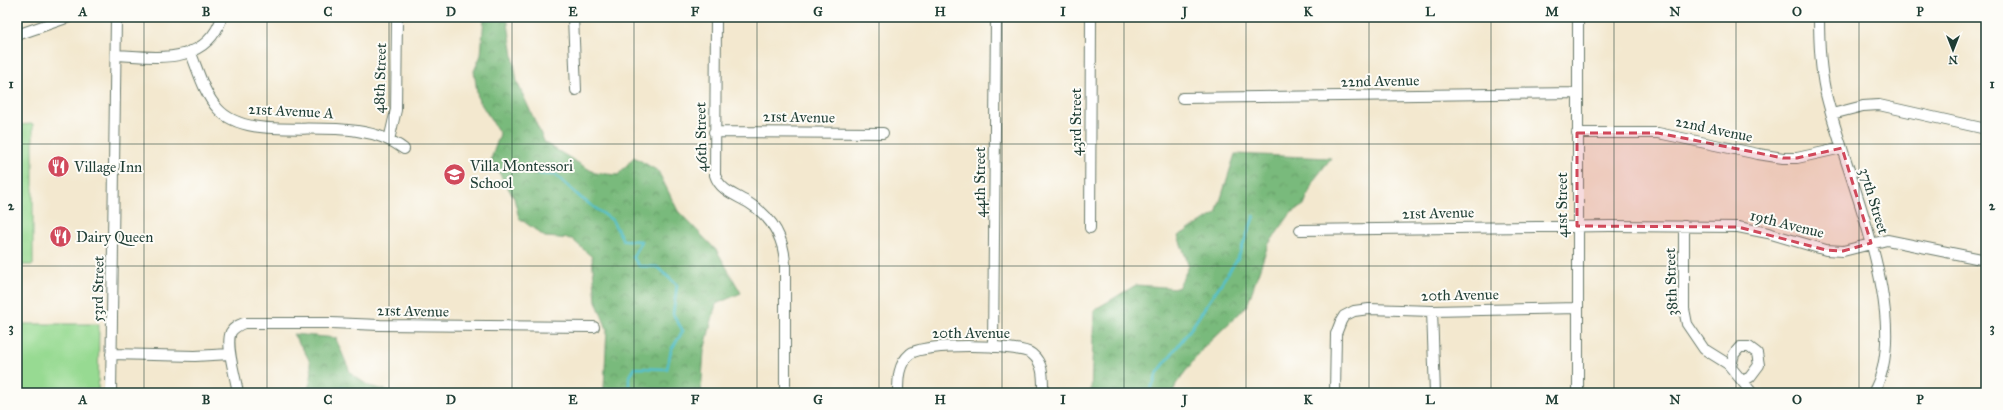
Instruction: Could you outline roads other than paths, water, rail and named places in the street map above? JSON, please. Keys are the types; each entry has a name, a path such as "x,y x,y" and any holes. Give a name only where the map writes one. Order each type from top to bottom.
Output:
{"street":[{"path":"17,35 69,17"},
{"name":"53rd Street","path":"111,393 116,17"},
{"path":"116,55 165,57 177,56 196,50 212,36 222,17"},
{"name":"48th Street","path":"389,140 396,110 397,17"},
{"path":"573,17 576,90"},
{"name":"46th Street","path":"716,17 714,168 717,180 725,190 749,203 764,215 776,230 784,247 786,267 785,393"},
{"name":"44th Street","path":"993,347 996,17"},
{"name":"43rd Street","path":"1090,228 1091,17"},
{"name":"41st Street","path":"1578,17 1578,393"},
{"name":"37th Street","path":"1819,17 1820,58 1825,90 1871,243 1883,292 1886,314 1885,356 1879,381 1873,393"},
{"name":"21st Avenue A","path":"190,52 213,104 232,120 256,127 347,129 370,133 389,140 404,149"},
{"name":"22nd Avenue","path":"1182,98 1577,93"},
{"path":"1832,114 1859,107 1879,105 1986,129"},
{"name":"21st Avenue","path":"714,132 883,133"},
{"name":"22nd Avenue","path":"1577,133 1658,133 1783,158 1802,157 1842,148"},
{"name":"21st Avenue","path":"1300,230 1578,226"},
{"name":"19th Avenue","path":"1578,226 1738,227 1768,233 1826,250 1843,251 1880,240 1897,241 1986,260"},
{"name":"38th Street","path":"1684,226 1684,309 1688,324 1704,349 1730,367 1752,393"},
{"name":"20th Avenue","path":"1335,393 1336,334 1338,325 1344,316 1360,310 1432,311 1577,308"},
{"path":"1432,311 1435,393"},
{"name":"21st Avenue","path":"230,354 230,336 234,328 244,323 253,322 594,327"},
{"name":"20th Avenue","path":"898,393 899,373 903,362 911,352 924,348 993,347 1020,348 1031,353 1039,362 1043,371 1044,393"},
{"path":"1730,367 1734,354 1740,347 1749,347 1757,353 1759,366 1750,377 1743,381"},
{"path":"112,354 196,356 230,354 238,393"}],"waterway":[{"path":"539,174 556,175 581,198 612,220 623,240 641,241 633,257 639,266 657,267 677,285 673,314 683,331 671,350 667,369 635,368 629,378 629,393"},
{"path":"1147,393 1154,383 1156,375 1192,327 1238,258 1254,216"},
{"path":"341,387 353,393"}],"place":[{"name":"Village Inn","path":"58,167"},
{"name":"Villa Montessori School","path":"454,175"},
{"name":"Dairy Queen","path":"61,237"}]}
